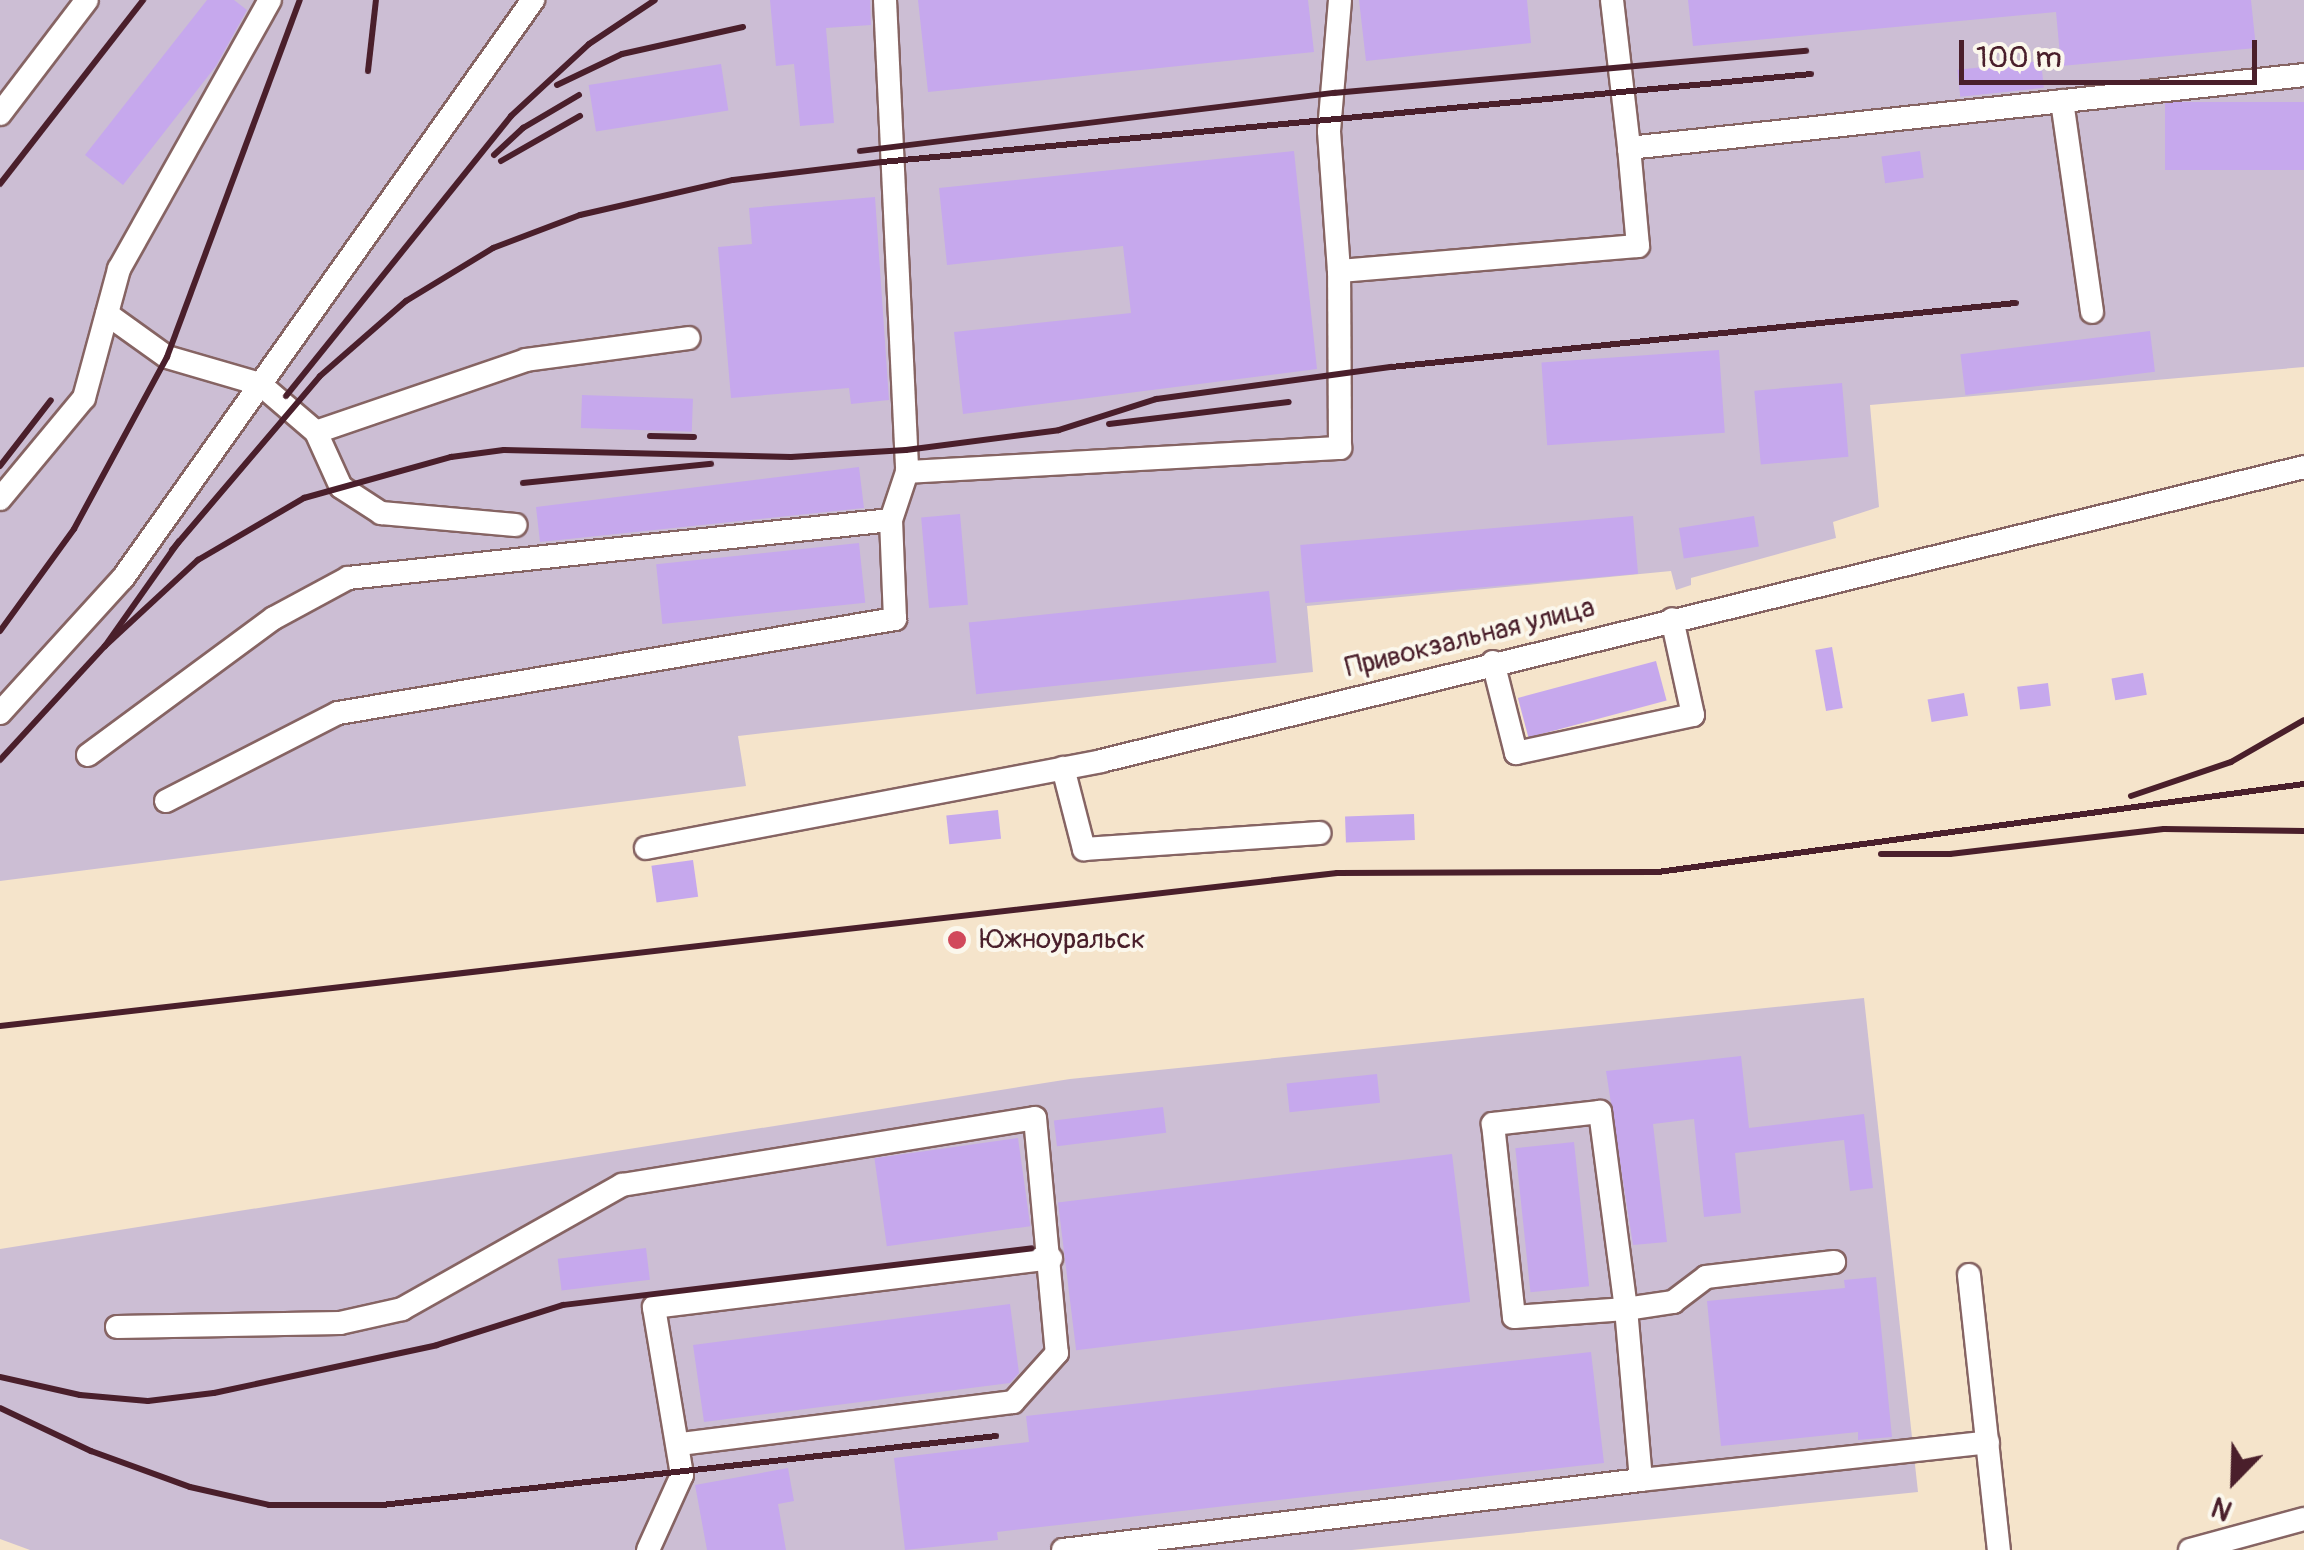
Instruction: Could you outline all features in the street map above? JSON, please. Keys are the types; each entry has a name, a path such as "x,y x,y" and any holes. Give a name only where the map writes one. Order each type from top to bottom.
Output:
{"street":[{"path":"0,114 87,0"},
{"path":"0,499 84,398 119,270 270,0"},
{"path":"0,713 124,578 533,0"},
{"path":"166,801 338,712 895,619 890,520 907,472 885,0"},
{"path":"907,472 1340,448 1339,271 1329,131 1340,0"},
{"path":"1339,271 1638,246 1612,0"},
{"path":"1628,148 2304,75"},
{"path":"2062,102 2092,312"},
{"path":"107,314 168,357 260,384 316,432 341,486 381,513 515,525"},
{"path":"316,432 526,360 689,338"},
{"name":"Привокзальная улица","path":"646,848 1063,768 2304,467"},
{"path":"88,755 274,618 348,578 890,520"},
{"path":"1493,662 1516,753 1693,715 1672,619"},
{"path":"1063,768 1084,849 1319,834"},
{"path":"1641,1480 1626,1308 1600,1112 1493,1124 1514,1317 1626,1308 1674,1302 1706,1277 1834,1262"},
{"path":"117,1327 340,1323 402,1308 622,1185 1034,1118 1051,1258 1057,1352 1013,1402 679,1444"},
{"path":"648,1550 682,1475 654,1306 1051,1258"},
{"path":"1969,1275 2000,1550"},
{"path":"1063,1550 1988,1442"},
{"path":"2190,1550 2304,1519"}],"shaded area":[{"path":"0,0 2304,0 2304,367 1870,405 1879,507 1833,522 1836,538 1691,578 1691,585 1676,590 1671,571 1307,606 1313,672 738,736 746,786 0,881"},
{"path":"1864,998 1918,1492 1352,1550 30,1550 0,1539 0,1249 1070,1079"}],"building":[{"path":"207,0 234,0 247,10 216,66 123,185 85,155"},
{"path":"770,0 870,0 871,25 826,28 834,123 800,126 794,64 776,66"},
{"path":"918,0 1308,0 1314,52 928,92"},
{"path":"1359,0 1527,0 1531,43 1366,61"},
{"path":"1688,0 2251,0 2256,48 2061,66 2056,12 1693,46"},
{"path":"2041,61 2044,88 1960,97 1957,70"},
{"path":"721,64 728,110 596,131 589,85"},
{"path":"2165,102 2304,102 2304,170 2165,170"},
{"path":"1294,151 1317,369 963,414 954,332 1131,313 1123,246 947,265 939,188"},
{"path":"1920,151 1924,178 1885,183 1881,156"},
{"path":"875,197 889,400 851,404 849,388 731,398 718,247 752,244 749,208"},
{"path":"2150,331 2155,372 1965,395 1960,354"},
{"path":"1719,350 1725,433 1547,445 1541,362"},
{"path":"1842,383 1848,457 1761,464 1754,391"},
{"path":"582,395 693,399 692,432 581,428"},
{"path":"859,467 864,508 540,542 536,507"},
{"path":"960,514 968,605 929,608 921,517"},
{"path":"1633,516 1638,574 1305,603 1300,545"},
{"path":"1754,516 1759,547 1684,559 1679,528"},
{"path":"859,543 865,603 662,624 656,564"},
{"path":"1269,591 1277,663 976,694 969,623"},
{"path":"1832,647 1843,708 1826,711 1815,650"},
{"path":"1656,661 1667,701 1528,738 1518,698"},
{"path":"2143,673 2147,695 2115,700 2111,679"},
{"path":"2048,683 2051,706 2020,710 2017,687"},
{"path":"1964,693 1968,716 1932,722 1928,699"},
{"name":"Южноуральск","path":"998,810 1001,839 949,844 946,815"},
{"path":"1414,814 1415,840 1346,842 1345,816"},
{"path":"693,860 698,897 657,902 651,866"},
{"path":"1741,1056 1749,1128 1864,1114 1873,1188 1850,1191 1844,1140 1735,1153 1741,1213 1704,1217 1694,1119 1653,1124 1667,1242 1633,1245 1606,1071"},
{"path":"1377,1074 1380,1103 1290,1112 1286,1084"},
{"path":"1163,1107 1166,1133 1057,1146 1054,1120"},
{"path":"1018,1138 1030,1226 887,1246 874,1158"},
{"path":"1574,1142 1589,1286 1530,1292 1515,1148"},
{"path":"1452,1154 1470,1302 1076,1350 1058,1202"},
{"path":"646,1248 650,1280 562,1291 558,1259"},
{"path":"1876,1277 1892,1437 1858,1440 1858,1432 1721,1446 1707,1301 1845,1288 1844,1280"},
{"path":"1010,1304 1019,1373 1010,1383 704,1422 693,1345"},
{"path":"1591,1352 1604,1463 997,1532 998,1540 905,1550 894,1458 1029,1442 1026,1416"},
{"path":"788,1468 794,1501 778,1504 786,1550 707,1550 695,1485"}],"railway":[{"path":"0,184 143,0"},
{"path":"0,631 74,529 167,357 300,0"},
{"path":"368,71 376,0"},
{"path":"286,396 511,116 589,44 655,0"},
{"path":"557,85 622,54 743,27"},
{"path":"860,151 1334,93 1806,51"},
{"path":"172,550 320,376 406,301 493,248 580,215 733,180 882,162 1811,74"},
{"path":"494,155 523,128 579,95"},
{"path":"501,161 580,116"},
{"path":"105,646 198,560 304,498 451,457 504,450 791,457 906,450 1059,430 1156,399 1391,367 2016,303"},
{"path":"0,466 51,400"},
{"path":"1109,424 1289,402"},
{"path":"650,436 694,437"},
{"path":"523,483 711,464"},
{"path":"0,760 105,646 179,541"},
{"path":"2131,796 2231,762 2304,720"},
{"path":"0,1026 1337,873 1658,872 2304,784"},
{"path":"1881,854 1950,854 2164,829 2304,831"},
{"path":"0,1377 80,1395 148,1401 214,1393 437,1345 563,1305 1032,1248"},
{"path":"0,1408 91,1451 190,1487 269,1505 382,1505 996,1436"}],"place":[{"name":"Южноуральск","path":"957,940"}]}
